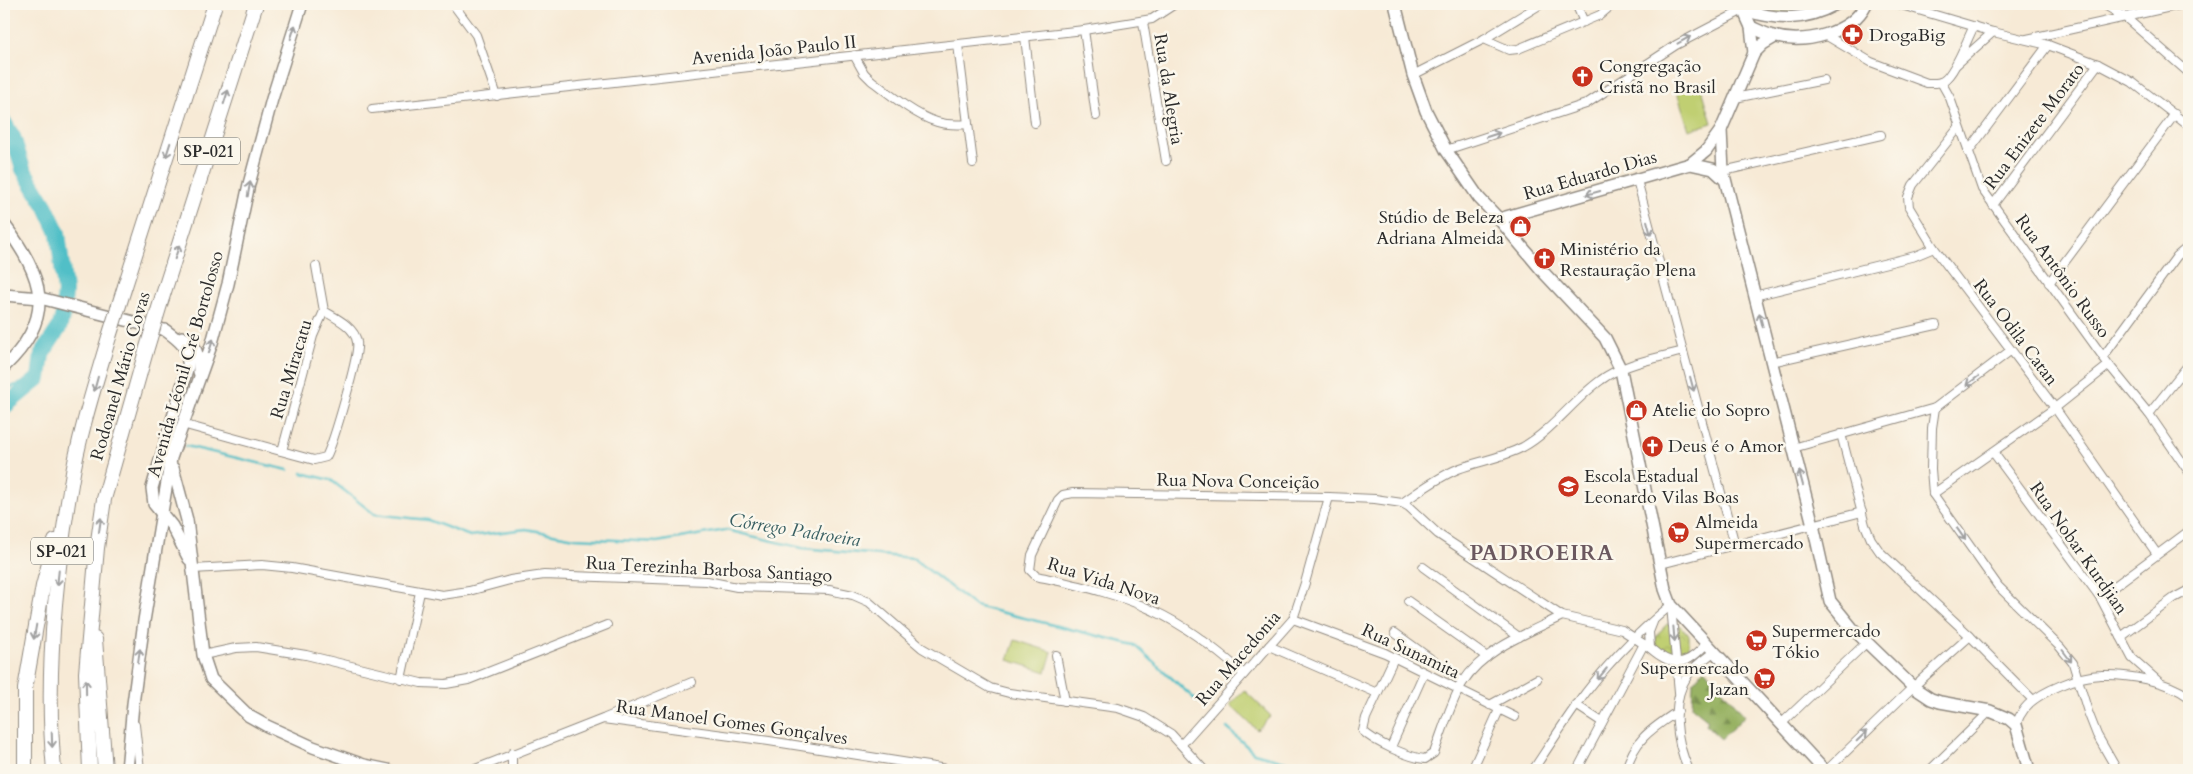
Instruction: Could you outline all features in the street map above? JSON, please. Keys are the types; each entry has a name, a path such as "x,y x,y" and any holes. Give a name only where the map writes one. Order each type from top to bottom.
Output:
{"highway":[{"name":"Rodoanel Mário Covas","path":"54,770 51,702 55,614 71,482 108,337 215,4"},
{"name":"Rodoanel Mário Covas","path":"90,770 86,673 92,591 104,499 162,298 256,4"},
{"path":"25,770 25,689 44,586 71,482"},
{"path":"92,591 106,770"}],"main road":[{"name":"Avenida Léonil Cré Bortolosso","path":"127,770 133,704 144,621 171,458 212,343 228,284 249,184 272,99 302,4"},
{"path":"1742,7 1765,16 1800,18 1836,4"},
{"path":"1751,27 1775,36 1803,38 1827,36 1862,13 1866,4"},
{"path":"1398,5 1413,75 1426,111 1446,150 1479,198 1499,218 1545,274 1605,338 1620,370 1665,588 1671,605 1826,770"},
{"path":"1742,7 1751,27 1754,54"},
{"path":"1775,36 1763,44 1754,54 1721,130 1723,175 1814,525 1830,601 1847,622 1913,686 1940,702 1990,711 2002,715 2016,725 2029,770"},
{"name":"Rua Eduardo Dias","path":"1499,218 1690,164 1706,151 1721,130"},
{"path":"1690,164 1707,166 1723,175"},
{"path":"4,224 20,245 33,271 40,298 39,311 32,332 18,353 4,367"},
{"path":"4,295 40,298 57,302 165,330 189,340 194,345 199,364 198,382"},
{"path":"165,330 183,343 189,357 152,488 154,504 162,512 193,567"},
{"path":"171,458 186,520 203,655 211,679 249,716 267,726 312,747 364,767 388,770"},
{"path":"162,512 171,514 176,512 180,499"}],"street":[{"path":"453,4 476,35 496,96"},
{"name":"Avenida João Paulo II","path":"372,108 496,96 1084,30 1142,22 1161,15 1175,4"},
{"path":"1413,75 1484,39 1541,4"},
{"path":"1576,4 1584,22"},
{"path":"1484,39 1509,50 1518,50 1600,15 1613,4"},
{"path":"1898,4 1993,32 2048,45 2098,64 2132,82 2189,126"},
{"path":"2103,4 2125,17 2189,73"},
{"path":"2025,39 2184,4"},
{"path":"1446,150 1586,104 1670,48 1742,7"},
{"name":"Rua da Alegria","path":"1142,22 1166,161"},
{"path":"1954,67 1974,26"},
{"path":"1084,30 1096,116"},
{"path":"1827,36 1850,51 1893,71 1927,83 1941,82 1954,67 1993,32"},
{"path":"1025,36 1035,123"},
{"path":"958,44 973,164"},
{"path":"1968,152 2048,45"},
{"path":"854,56 864,73 871,80 925,116 936,122 968,124"},
{"name":"Rua Enizete Morato","path":"1993,205 2098,64"},
{"path":"1735,98 1824,80"},
{"name":"Rua Antônio Russo","path":"1941,82 1950,98 1982,189 2103,357 2150,414 2189,472"},
{"path":"2049,283 2175,114"},
{"name":"Rua Odila Catan","path":"1959,127 1913,185 1908,197 1909,207 1934,248 2010,351 2055,408 2157,554"},
{"path":"1723,175 1881,134"},
{"path":"1637,180 1735,545"},
{"path":"2103,357 2177,256 2189,246"},
{"path":"1754,296 1915,256 1934,248"},
{"name":"Rua Miracatu","path":"282,451 313,336 324,311 316,266"},
{"path":"182,424 319,460 326,457 332,445 351,377 357,341 355,335 344,323 324,311"},
{"path":"1771,362 1936,325"},
{"path":"1402,503 1441,477 1503,456 1524,446 1547,429 1600,380 1620,370 1683,351"},
{"path":"1794,448 1936,408 2010,351"},
{"path":"2150,414 2189,364"},
{"path":"1933,494 2055,408 2109,365"},
{"path":"1936,408 1932,428 1931,469 1933,494 1998,586 2066,654 2079,679 2088,712 2097,734 2117,770"},
{"path":"1840,434 1871,539 1880,552 1970,636 2033,700"},
{"name":"Rua Nobar Kurdjian","path":"1993,452 2100,597 2132,658 2159,682"},
{"name":"Rua Nova Conceição","path":"1073,493 1329,497 1375,499 1402,503"},
{"name":"Rua Vida Nova","path":"1073,493 1063,495 1055,504 1032,555 1029,563 1030,570 1036,576 1086,587 1153,610 1191,632 1244,674"},
{"name":"Rua Macedonia","path":"1182,744 1293,619 1306,583 1329,497"},
{"path":"1402,503 1409,506 1438,534 1562,616 1580,622 1612,626 1636,638 1658,655 1676,664 1691,659 1711,647"},
{"path":"1660,564 1862,512"},
{"path":"2100,597 2189,531"},
{"name":"Rua Terezinha Barbosa Santiago","path":"193,567 262,565 292,568 442,595 510,580 544,575 707,581 737,587 829,590 853,595 869,602 922,648 990,688 1009,693 1118,708 1144,717 1171,734 1204,770"},
{"path":"1423,567 1519,637"},
{"path":"2121,637 2174,598 2189,590"},
{"path":"401,679 420,592"},
{"path":"1408,601 1487,657"},
{"path":"1533,770 1576,705 1619,655 1653,620 1671,605"},
{"path":"1671,605 1679,699 1679,739 1689,770"},
{"path":"1394,658 1377,693 1363,726 1363,731 1391,747 1420,758 1429,757 1434,753 1463,682 1487,657 1519,637 1562,616"},
{"name":"Rua Sunamita","path":"1293,619 1394,658 1515,717"},
{"path":"1577,770 1632,666 1647,646 1653,620"},
{"path":"203,655 236,648 256,647 306,654 421,683 446,684 468,680 607,625"},
{"path":"1395,632 1463,682"},
{"path":"1826,770 1913,686 1970,636"},
{"path":"1781,724 1867,642"},
{"path":"1269,646 1377,693"},
{"path":"1679,699 1687,678 1711,647"},
{"path":"1056,655 1065,701"},
{"path":"1619,655 1632,666"},
{"path":"1391,747 1424,673"},
{"path":"2016,725 2025,708 2033,700 2079,679 2101,675 2159,682 2189,697"},
{"path":"1490,706 1537,679"},
{"path":"603,719 692,682"},
{"path":"2182,692 2189,685"},
{"path":"133,704 140,770"},
{"path":"1576,705 1602,722"},
{"path":"1472,770 1500,710"},
{"path":"1626,770 1630,756 1643,736 1678,711"},
{"path":"1930,770 1990,711"},
{"name":"Rua Manoel Gomes Gonçalves","path":"473,770 512,753 603,719 769,741 953,770"},
{"path":"512,753 512,770"}],"green space":[{"path":"1760,4 1819,4 1797,11 1781,12 1766,8"},
{"path":"1700,82 1712,123 1689,130 1676,89"},
{"path":"1667,624 1680,626 1689,635 1689,648 1679,655 1665,655 1657,645 1656,636"},
{"path":"1015,640 1052,652 1046,672 1008,660"},
{"path":"1705,669 1745,716 1721,739 1706,725 1708,720 1692,707 1693,682"},
{"path":"1244,690 1271,716 1257,730 1230,705"}],"waterway":[{"path":"4,122 13,137 23,169 46,207 58,233 65,291 63,315 59,328 42,354 39,378 4,407"},
{"path":"4,389 39,378"},
{"name":"Córrego Padroeira","path":"186,446 288,470"},
{"name":"Córrego Padroeira","path":"302,473 331,480 374,514 428,520 470,536 526,529 575,538 657,542 726,530 802,548 913,558 975,606 1135,645 1198,702"},
{"name":"Córrego Padroeira","path":"1227,728 1254,753 1311,768 1329,770"}],"place":[{"name":"DrogaBig","path":"1853,35"},
{"name":"Congregação Cristã no Brasil","path":"1583,76"},
{"name":"Stúdio de Beleza Adriana Almeida","path":"1520,227"},
{"name":"Ministério da Restauração Plena","path":"1544,259"},
{"name":"Atelie do Sopro","path":"1636,410"},
{"name":"Deus é o Amor","path":"1652,446"},
{"name":"Escola Estadual Leonardo Vilas Boas","path":"1568,486"},
{"name":"Almeida Supermercado","path":"1679,532"},
{"name":"Supermercado Tókio","path":"1756,641"},
{"name":"Supermercado Jazan","path":"1765,678"}],"district":[{"name":"PADROEIRA","path":"1542,552"}]}
